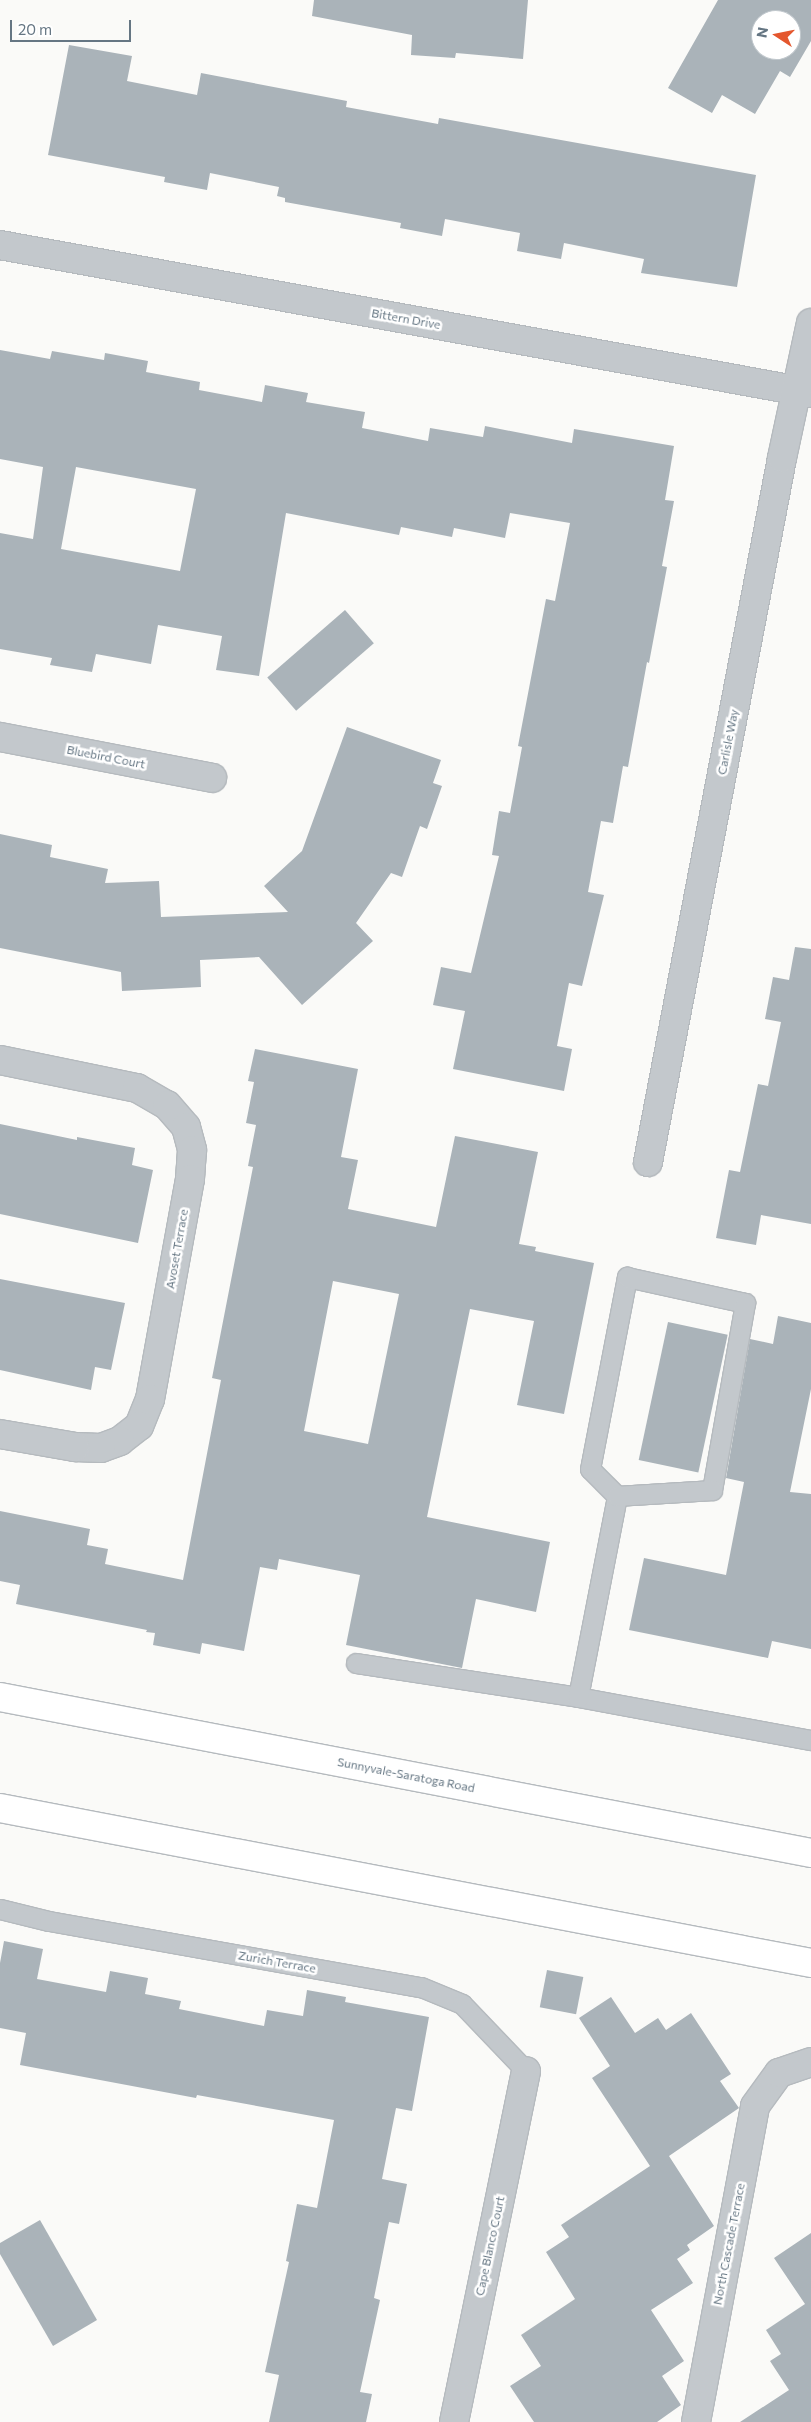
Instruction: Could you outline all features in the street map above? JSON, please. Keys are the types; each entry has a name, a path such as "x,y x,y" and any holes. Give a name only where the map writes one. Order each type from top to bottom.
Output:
{"main road":[{"name":"Sunnyvale-Saratoga Road","path":"0,1697 811,1853"},
{"path":"0,1808 811,1963"}],"street":[{"name":"Bittern Drive","path":"0,245 804,392"},
{"name":"Carlisle Way","path":"648,1162 804,392 811,322"},
{"name":"Bluebird Court","path":"0,737 212,778"},
{"name":"Avoset Terrace","path":"0,1060 137,1088 168,1105 186,1127 192,1150 190,1179 150,1399 139,1426 120,1441 102,1448 76,1447 0,1434"},
{"name":"North Cascade Terrace","path":"696,2422 755,2106 779,2073 811,2062"},
{"name":"Cape Blanco Court","path":"454,2422 526,2071"}],"lane":[{"path":"627,1277 745,1303 712,1490 617,1496 590,1470 627,1277"},
{"path":"578,1697 617,1496"},
{"path":"356,1663 578,1697 811,1740"},
{"name":"Zurich Terrace","path":"0,1909 49,1922 421,1987 462,2004 526,2071"}],"building":[{"path":"314,0 528,0 523,59 456,53 455,58 411,55 412,35 312,16"},
{"path":"718,0 811,0 811,41 801,58 801,10 751,10 751,60 800,60 790,77 780,71 755,114 722,95 712,113 668,88"},
{"path":"69,45 132,56 127,81 197,95 201,73 347,101 346,107 438,124 439,118 756,175 737,287 641,273 644,259 564,243 561,259 517,251 520,233 445,219 442,236 400,228 401,223 285,202 285,198 277,196 279,187 210,173 207,190 164,182 165,177 48,155"},
{"path":"0,350 50,359 52,351 104,360 105,353 148,361 146,372 200,382 199,390 262,402 265,385 308,393 306,402 365,412 362,428 428,441 430,428 483,437 485,426 572,443 574,429 674,446 665,500 674,501 662,566 667,567 649,663 647,662 628,767 623,766 613,823 601,821 588,892 604,895 582,986 569,983 557,1046 572,1049 564,1091 453,1069 465,1011 433,1005 441,967 471,973 499,856 492,855 499,811 510,813 522,747 518,746 546,599 555,601 570,523 510,513 505,538 454,528 452,537 401,527 399,535 286,513 259,676 216,670 222,636 158,625 151,664 96,654 92,672 50,665 52,658 0,649 0,533 33,539 43,467 0,459","holes":["76,467 196,489 180,571 61,549"]},
{"path":"345,610 374,643 296,711 267,678"},
{"path":"347,727 441,760 433,783 442,786 427,829 420,826 402,877 391,873 356,923 373,941 302,1005 259,957 200,960 201,987 122,991 121,972 0,948 0,834 52,845 50,857 108,869 105,883 159,881 161,917 288,912 264,886 302,851"},
{"path":"795,947 811,949 811,1224 761,1215 756,1245 716,1238 729,1170 740,1172 758,1084 768,1086 781,1022 765,1019 773,977 789,980"},
{"path":"255,1049 358,1069 341,1157 358,1160 348,1209 436,1227 455,1136 538,1152 519,1244 536,1247 535,1251 594,1263 564,1414 517,1405 534,1321 470,1309 427,1517 550,1542 536,1612 476,1599 462,1668 346,1645 360,1575 279,1559 277,1570 260,1567 244,1651 202,1643 200,1654 153,1645 155,1633 146,1632 147,1630 16,1604 20,1585 0,1581 0,1511 90,1529 87,1545 108,1549 105,1564 183,1580 221,1380 212,1378 253,1167 248,1166 256,1125 246,1123 254,1082 248,1081","holes":["333,1281 399,1294 368,1444 304,1431"]},
{"path":"0,1124 77,1140 77,1137 135,1148 132,1165 153,1170 138,1243 0,1214"},
{"path":"0,1279 125,1303 111,1370 95,1367 91,1390 0,1370"},
{"path":"778,1316 811,1323 811,1389 790,1492 811,1494 811,1649 772,1641 768,1658 629,1630 644,1558 726,1575 744,1482 726,1478 750,1339 773,1344"},
{"path":"668,1322 728,1335 698,1473 639,1460"},
{"path":"4,1941 43,1949 37,1979 106,1992 110,1971 148,1978 145,1994 181,2001 179,2009 264,2026 267,2010 303,2016 307,1990 346,1997 345,2002 429,2017 412,2111 396,2108 382,2179 407,2184 399,2224 389,2222 374,2298 380,2300 360,2392 372,2394 366,2422 269,2422 279,2375 265,2372 289,2262 286,2261 297,2204 317,2208 334,2120 197,2095 196,2098 20,2065 26,2033 0,2028 0,1963"},
{"path":"547,1970 583,1977 576,2014 540,2007"},
{"path":"611,1997 635,2033 658,2018 666,2030 691,2013 731,2074 720,2081 739,2108 669,2156 714,2226 687,2245 690,2250 677,2259 693,2283 651,2310 684,2361 662,2376 681,2405 657,2422 534,2422 510,2386 541,2366 521,2335 575,2299 546,2252 569,2237 561,2225 650,2166 592,2078 610,2066 579,2018"},
{"path":"40,2220 97,2320 53,2346 0,2254 0,2243"},
{"path":"811,2233 811,2422 740,2422 789,2390 770,2361 781,2354 766,2330 805,2304 774,2258"}]}
